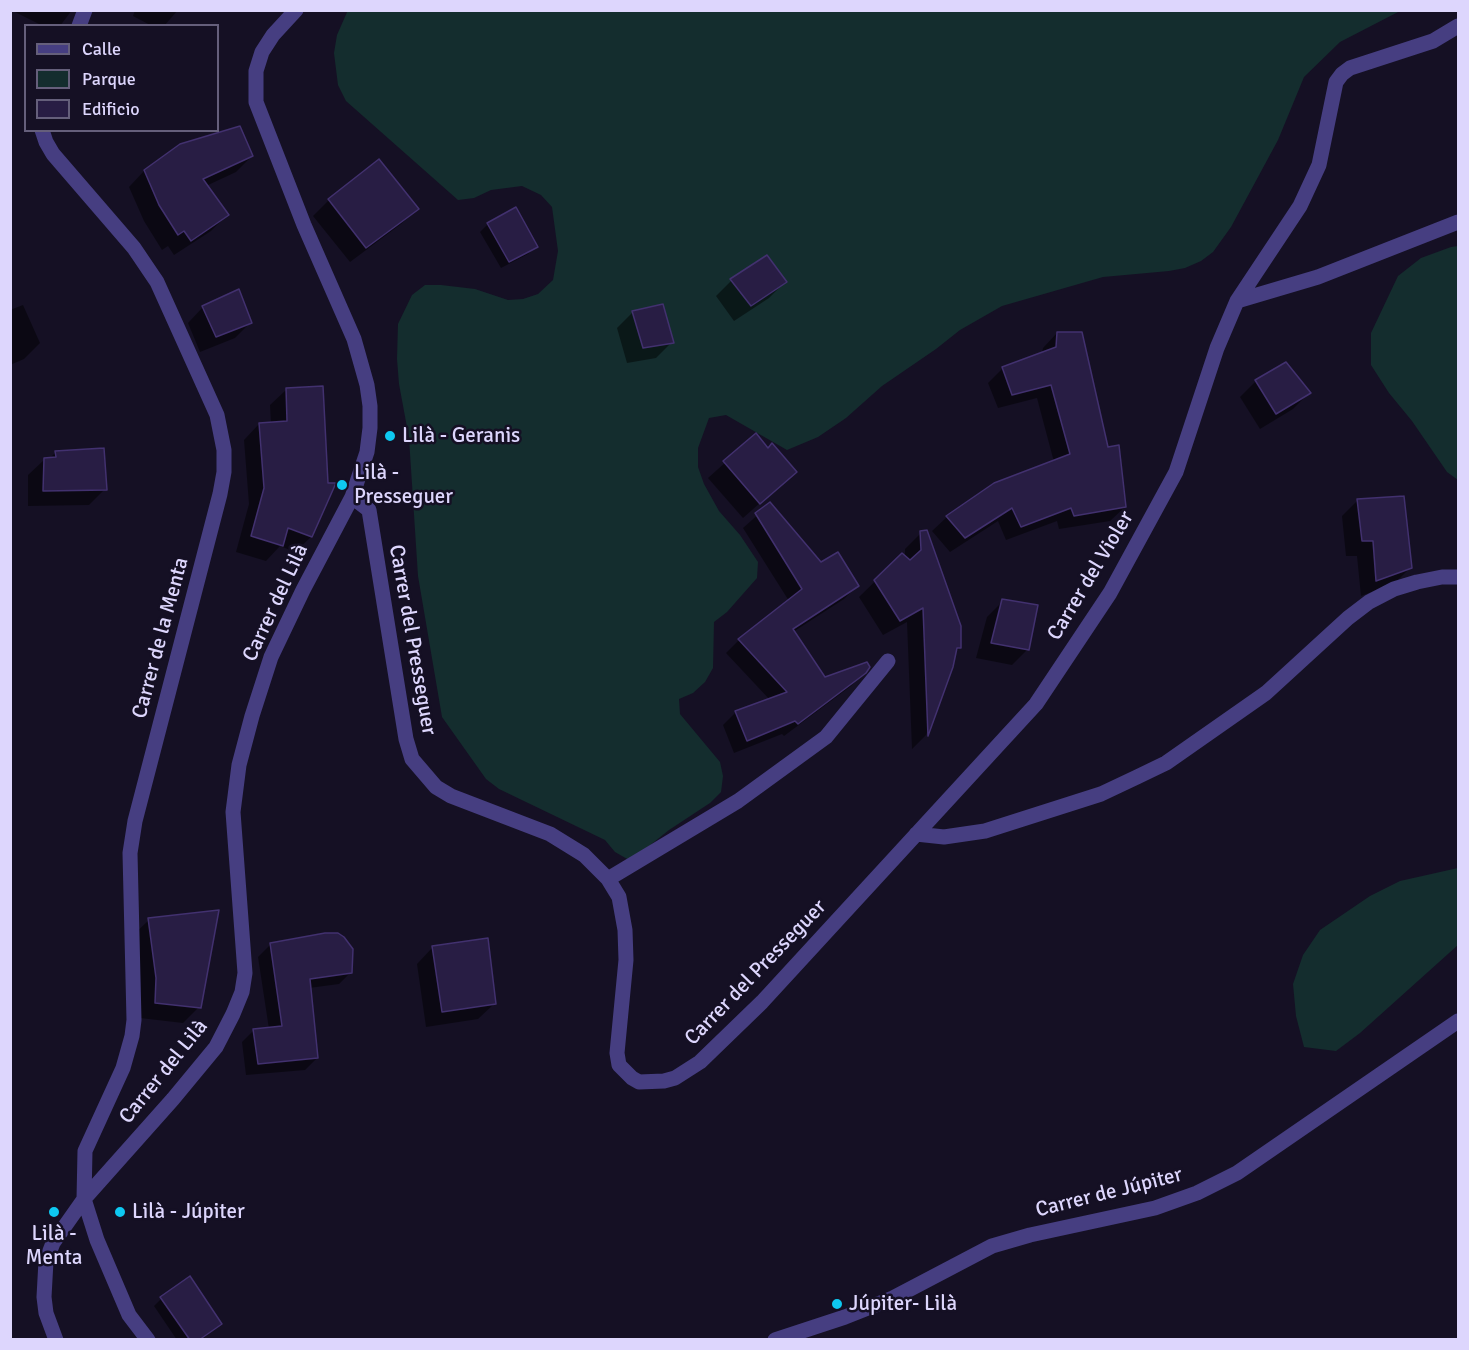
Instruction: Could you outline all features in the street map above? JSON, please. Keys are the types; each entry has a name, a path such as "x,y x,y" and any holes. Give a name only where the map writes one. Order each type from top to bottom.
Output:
{"street":[{"name":"Carrer del Lilà","path":"56,1340 46,1314 44,1297 46,1261 53,1243 84,1199 173,1100 216,1047 242,992 245,973 233,812 239,765 271,657 352,497 368,452 370,406 367,385 354,339 304,225 256,102 256,71 262,52 273,35 296,10"},
{"name":"Carrer del Violer","path":"916,834 1036,704 1110,593 1176,472 1217,348 1237,301 1300,206 1319,165 1336,82 1350,68 1433,41 1458,26"},
{"name":"Carrer de la Menta","path":"43,132 53,154 134,248 157,282 217,416 224,450 224,472 220,494 135,821 130,853 134,1020 132,1036 123,1068 85,1151 84,1199"},
{"path":"1237,301 1318,278 1458,222"},
{"name":"Carrer del Presseguer","path":"352,497 369,510 406,739 412,759 436,786 451,796 550,834 584,855 608,879 619,897 625,930 626,960 616,1053 620,1065 632,1078 639,1082 664,1081 685,1073 700,1062 746,1017 916,834"},
{"path":"916,834 944,837 985,831 1101,794 1137,777 1166,763 1266,693 1348,618 1370,602 1394,589 1417,582 1442,577 1458,577"},
{"path":"608,879 738,801 826,737 888,661"},
{"name":"Carrer de Júpiter","path":"775,1340 845,1317 893,1298 993,1246 1030,1234 1155,1208 1197,1193 1237,1173 1458,1021"},
{"path":"84,1199 96,1240 116,1289 129,1316 148,1340"}],"green space":[{"path":"348,10 1400,11 1340,42 1304,77 1278,140 1231,227 1213,252 1201,261 1185,268 1169,271 1103,277 1002,306 960,330 882,386 846,418 818,437 787,450 726,415 709,418 698,448 698,467 704,484 719,511 740,535 758,562 757,578 727,612 714,622 713,668 705,682 693,693 679,699 680,714 720,762 723,776 721,792 710,803 629,860 615,852 605,840 499,789 486,779 442,717 418,576 409,438 397,359 398,324 412,295 425,285 475,289 508,300 523,299 538,294 553,280 558,251 552,207 541,195 522,186 491,190 474,198 458,200 346,101 338,85 334,53 337,35"},
{"path":"1458,246 1458,480 1447,472 1371,365 1371,333 1398,276 1421,258"},
{"path":"1458,868 1458,945 1360,1033 1336,1051 1304,1047 1296,1016 1293,984 1303,955 1320,930 1370,896 1400,881"}],"building":[{"path":"240,126 253,156 203,179 229,215 191,241 184,231 178,235 159,205 144,170 180,144"},
{"path":"379,159 419,209 366,248 328,199"},
{"path":"516,207 538,247 509,262 487,223"},
{"path":"767,255 787,282 751,306 730,279"},
{"path":"239,289 252,323 216,337 202,306"},
{"path":"663,304 674,343 643,348 632,311"},
{"path":"1057,332 1082,332 1108,447 1119,445 1126,507 1074,516 1071,508 1021,527 1012,508 965,538 946,516 994,483 1070,454 1051,385 1012,395 1002,367 1056,347"},
{"path":"1286,362 1311,393 1276,414 1255,380"},
{"path":"323,386 328,483 336,483 312,537 288,528 283,546 251,536 264,488 259,423 287,421 286,388"},
{"path":"756,433 768,448 772,443 797,472 760,504 723,461"},
{"path":"104,448 107,490 43,491 44,458 56,457 55,451"},
{"path":"1404,496 1412,568 1376,581 1373,541 1362,541 1357,499"},
{"path":"770,502 821,562 838,552 859,586 793,629 825,677 867,662 870,667 866,673 798,724 795,721 747,741 735,711 787,692 738,639 802,589 755,513"},
{"path":"927,530 961,626 961,648 957,648 953,667 928,736 923,608 900,621 874,580 902,553 910,560 921,550 920,531"},
{"path":"1002,599 1038,605 1029,650 991,643"},
{"path":"219,910 201,1008 155,1003 156,978 148,918"},
{"path":"325,933 338,933 353,949 352,973 310,979 318,1058 258,1064 253,1029 282,1026 270,943"},
{"path":"488,938 496,1004 442,1012 432,946"},
{"path":"190,1276 222,1324 199,1340 190,1340 160,1297"}],"place":[{"name":"Lilà - Geranis","path":"390,436"},
{"name":"Lilà - Presseguer","path":"342,485"},
{"name":"Lilà - Menta","path":"54,1212"},
{"name":"Lilà - Júpiter","path":"120,1212"},
{"name":"Júpiter- Lilà","path":"837,1304"}]}
